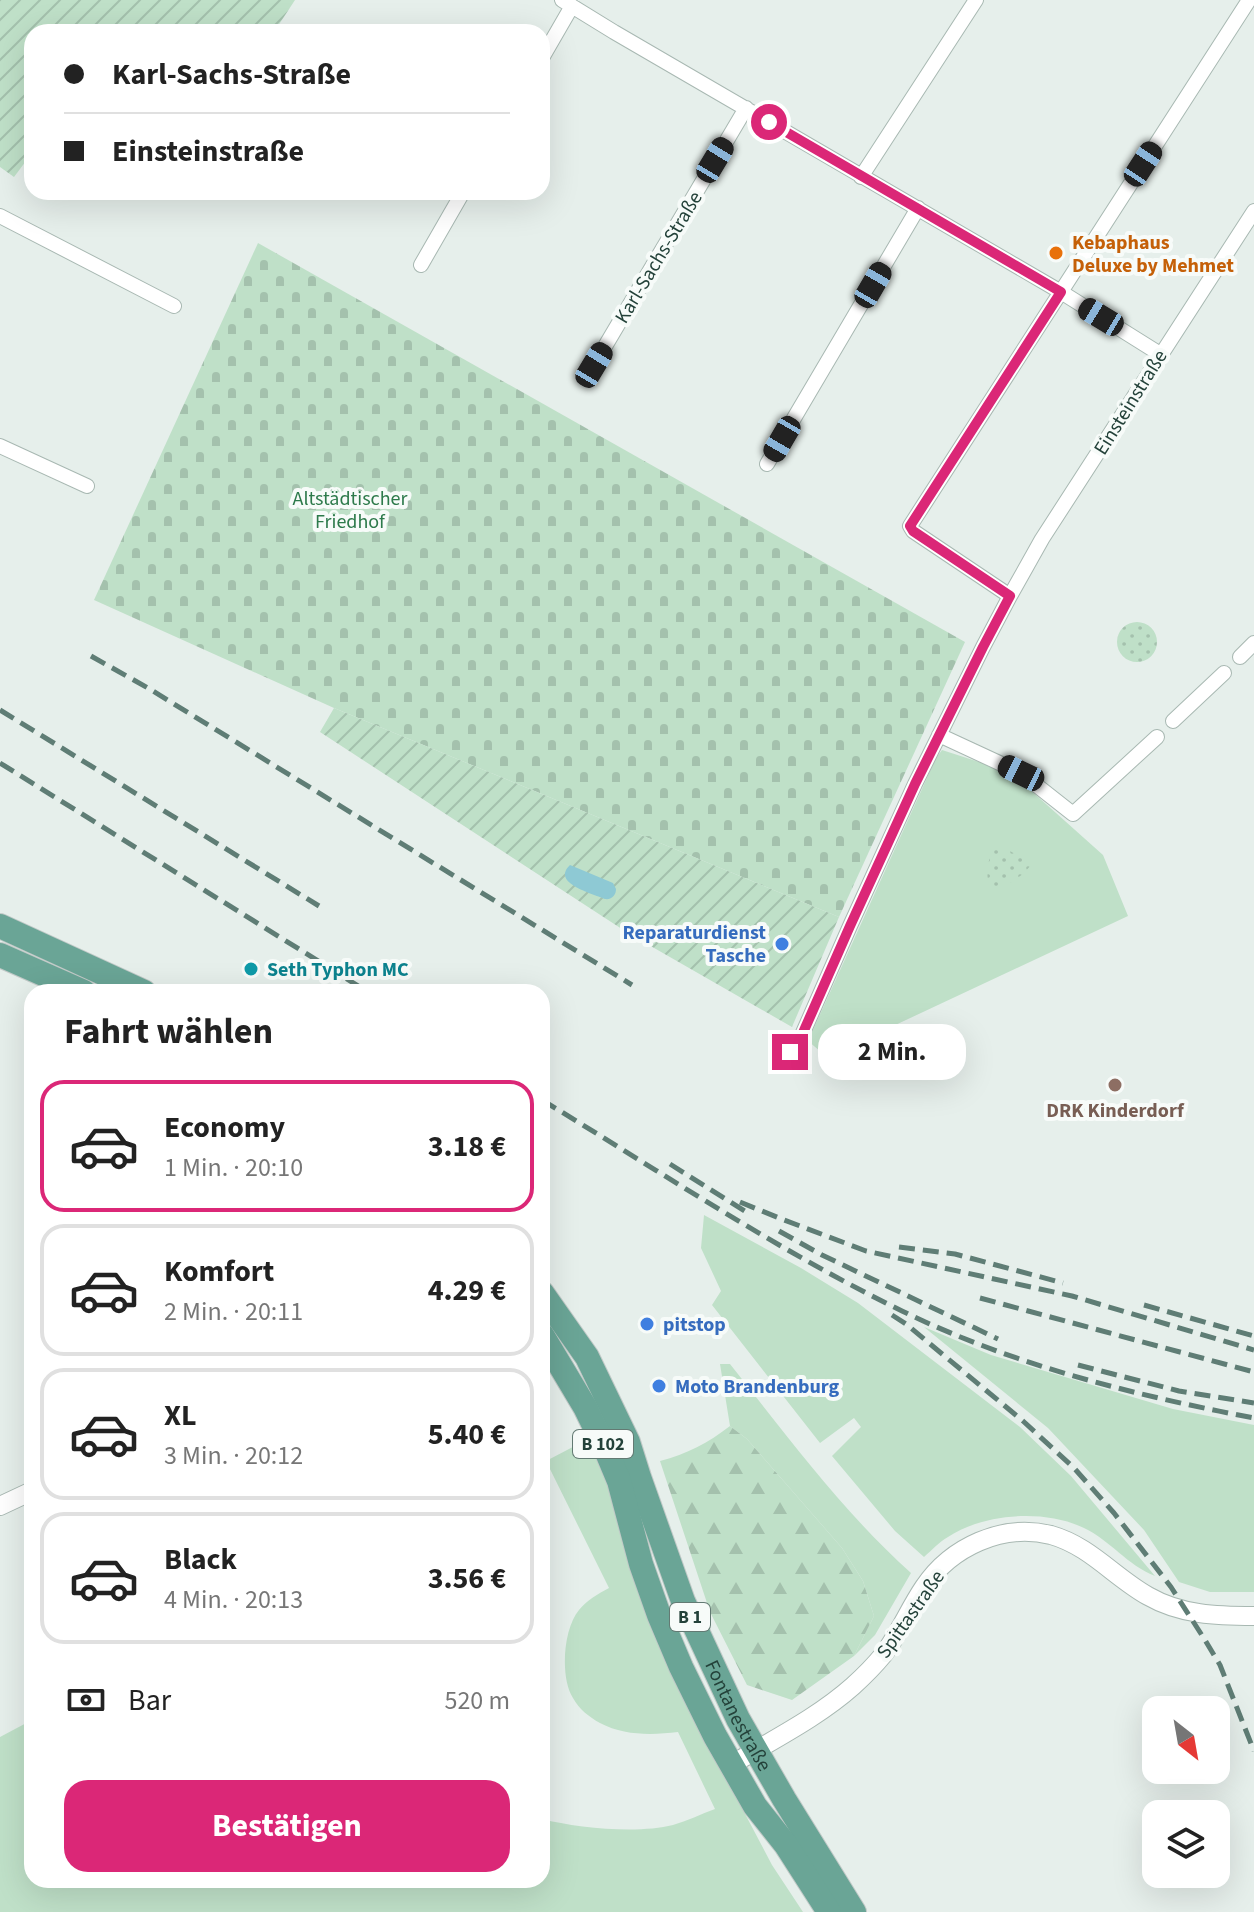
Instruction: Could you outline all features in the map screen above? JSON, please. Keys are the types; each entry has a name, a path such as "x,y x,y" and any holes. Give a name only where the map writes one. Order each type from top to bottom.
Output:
{"main road":[{"path":"0,926 127,984"},
{"path":"0,955 66,984"},
{"name":"Fontanestraße","path":"550,1304 587,1357 628,1442 683,1601 725,1693 854,1912"},
{"name":"Fontanestraße","path":"550,1348 585,1407 619,1481 641,1564 681,1667 755,1806 786,1845 829,1912"}],"street":[{"path":"861,177 976,0"},
{"path":"1010,596 910,526 1249,0"},
{"path":"550,40 567,3 1061,292 1160,354"},
{"name":"Karl-Sachs-Straße","path":"594,365 746,108"},
{"path":"421,265 458,200"},
{"path":"767,464 918,208"},
{"name":"Einsteinstraße","path":"790,1052 802,1035 939,735 1010,596 1042,539 1254,211"},
{"path":"0,216 174,306"},
{"path":"0,446 87,486"},
{"path":"1240,657 1254,643"},
{"path":"1173,721 1224,673"},
{"path":"939,735 1021,773 1073,814 1157,737"},
{"path":"0,1506 24,1495"},
{"name":"Spittastraße","path":"731,1765 818,1713 862,1677 887,1649 925,1585 947,1561 984,1539 1006,1533 1050,1535 1091,1553 1147,1596 1170,1607 1188,1612 1254,1616"}],"green space":[{"path":"0,0 295,0 279,24 24,24 24,164 14,177 0,167"},
{"name":"Altstädtischer Friedhof","path":"258,243 965,642 839,917 334,708 94,600"},
{"path":"1137,622 1151,628 1157,642 1151,656 1137,662 1123,656 1117,642 1123,628"},
{"path":"334,708 839,917 792,1027 628,933 320,732"},
{"path":"942,750 1004,770 1018,779 1103,855 1128,916 827,1057 808,1041"},
{"path":"998,844 1032,864 992,895 988,869"},
{"path":"704,1215 858,1303 1020,1427 1071,1476 1155,1576 1084,1528 1033,1516 997,1519 963,1529 924,1557 895,1531 832,1456 861,1427 854,1418 820,1443 712,1305 721,1291 701,1248"},
{"path":"924,1327 991,1355 1173,1409 1254,1425 1254,1592 1210,1592 1179,1582 1144,1530 1048,1428"},
{"path":"720,1364 730,1364 839,1499 911,1573 875,1635 854,1656 874,1616 863,1581 842,1548 747,1439 730,1426"},
{"path":"730,1426 747,1439 842,1548 863,1581 874,1616 854,1656 792,1700 747,1685 710,1612 660,1461 697,1447"},
{"path":"590,1438 697,1723 772,1865 803,1912 0,1912 0,1737 24,1724 24,1888 550,1888 550,1821 590,1827 659,1828 715,1809 678,1732 639,1734 619,1730 596,1721 575,1702 565,1666 569,1629 579,1610 609,1588 550,1469 550,1459"}],"water":[{"path":"570,865 613,883 616,889 614,895 605,899 569,882 565,871"}],"railway":[{"path":"91,656 632,985"},
{"path":"0,710 319,906"},
{"path":"0,763 355,984"},
{"path":"550,1105 810,1262 944,1330 1030,1363 1074,1376 1254,1418"},
{"path":"670,1164 748,1213"},
{"path":"740,1202 866,1251 1072,1296 1254,1350"},
{"path":"779,1231 822,1255 998,1339"},
{"path":"899,1247 955,1254 1063,1283"},
{"path":"980,1298 1254,1372"},
{"path":"1144,1305 1254,1336"},
{"path":"892,1315 1023,1421 1074,1468 1114,1513 1171,1587 1220,1665 1254,1751"},
{"path":"1078,1365 1179,1391 1254,1403"}],"place":[{"name":"Kebaphaus Deluxe by Mehmet","path":"1056,253"},
{"name":"Reparaturdienst Tasche","path":"782,944"},
{"name":"Seth Typhon MC","path":"251,969"},
{"name":"DRK Kinderdorf","path":"1115,1085"},
{"name":"pitstop","path":"647,1324"},
{"name":"Moto Brandenburg","path":"659,1386"}],"route":[{"path":"769,122 1061,292 910,526 1010,596 915,784 802,1035 790,1052"}]}
